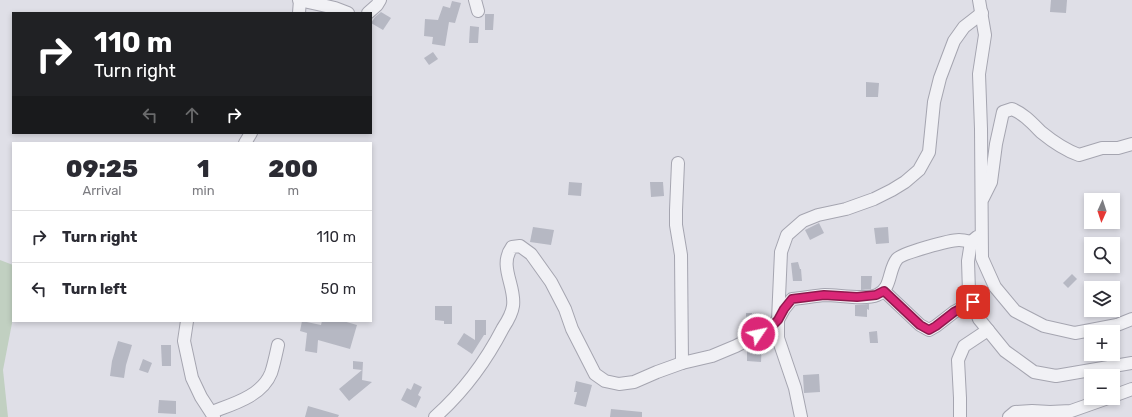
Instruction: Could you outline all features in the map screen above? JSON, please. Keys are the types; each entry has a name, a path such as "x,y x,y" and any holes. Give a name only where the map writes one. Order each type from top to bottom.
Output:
{"street":[{"path":"299,12 299,0 345,12"},
{"path":"369,12 380,0"},
{"path":"980,0 985,35 979,74 982,129 982,258 995,287 1015,311 1044,326 1075,333 1117,325 1132,319"},
{"path":"801,417 795,388 778,338 781,252 787,235 803,221 860,204 892,190 905,182 919,170 929,152 934,102 940,78 954,41 964,27 982,13"},
{"path":"982,199 991,182 996,144 1004,112 1012,109 1020,112 1042,133 1059,145 1079,155 1102,148 1118,148 1132,144"},
{"path":"678,163 676,225 681,255 682,363"},
{"path":"982,233 971,242 968,261 969,292 979,319 1005,351 1034,372 1056,376 1132,363"},
{"path":"435,417 476,372 492,350 506,323 513,306 513,294 507,269 508,253 512,247 520,246 531,254 551,282 595,374 605,381 619,384 634,382 682,363 712,356 736,346 770,328 778,320 792,299 824,295 857,297 876,295 884,291 892,269 898,258 914,251 958,240 971,242"},
{"path":"884,291 920,325 929,330 954,312 973,302"},
{"path":"186,322 184,341 192,378 201,397 213,415 240,402 258,390 271,374 278,345"},
{"path":"960,417 958,360 964,346 988,330"},
{"path":"1120,393 1132,389"},
{"path":"1009,417 1015,412 1071,411 1088,405"}],"green space":[{"path":"0,260 12,265 12,322 3,370 8,417 0,417"}],"building":[{"path":"1051,0 1067,0 1066,13 1050,12"},
{"path":"452,1 461,3 455,23 449,22 445,46 432,44 433,37 424,36 425,19 438,20 443,6 450,8"},
{"path":"381,12 391,18 383,30 372,24 375,17"},
{"path":"485,14 494,14 493,30 485,30"},
{"path":"470,26 479,27 478,43 469,43"},
{"path":"433,52 438,59 429,65 424,58"},
{"path":"866,82 879,83 878,97 866,97"},
{"path":"569,182 582,183 581,196 568,195"},
{"path":"650,182 663,182 664,196 651,197"},
{"path":"819,223 824,233 810,240 805,230"},
{"path":"533,227 554,230 551,245 530,242"},
{"path":"888,227 889,243 876,244 874,228"},
{"path":"798,262 801,269 802,281 793,281 791,263"},
{"path":"1072,274 1077,279 1068,288 1063,283"},
{"path":"861,276 872,276 871,289 861,290"},
{"path":"869,304 869,310 867,309 867,317 855,316 855,305"},
{"path":"435,306 452,306 452,324 444,324 444,321 435,320"},
{"path":"746,313 752,313 753,328 746,329"},
{"path":"475,320 486,320 486,335 484,335 472,354 457,344 464,333 475,340"},
{"path":"302,322 321,325 322,322 346,322 357,325 350,349 318,340 317,353 305,351 307,333 300,331"},
{"path":"877,331 878,343 870,343 869,332"},
{"path":"118,341 132,345 124,378 110,376 112,361"},
{"path":"758,343 762,343 761,362 747,361 747,349"},
{"path":"161,345 171,345 171,366 162,366"},
{"path":"143,359 152,363 148,373 139,370"},
{"path":"353,361 363,362 362,380 372,382 349,401 339,389 362,370 353,369"},
{"path":"819,374 820,392 804,393 803,375"},
{"path":"576,381 592,385 586,407 574,404 577,392 574,392"},
{"path":"414,383 422,387 418,395 421,397 416,408 401,400 407,388 411,390"},
{"path":"159,400 176,401 176,414 158,413"},
{"path":"308,406 339,415 338,417 305,417"},
{"path":"611,409 642,412 642,417 610,417"}],"route":[{"path":"758,334 770,328 778,320 792,299 824,295 857,297 876,295 884,291 920,325 929,330 954,312 973,302"}]}
